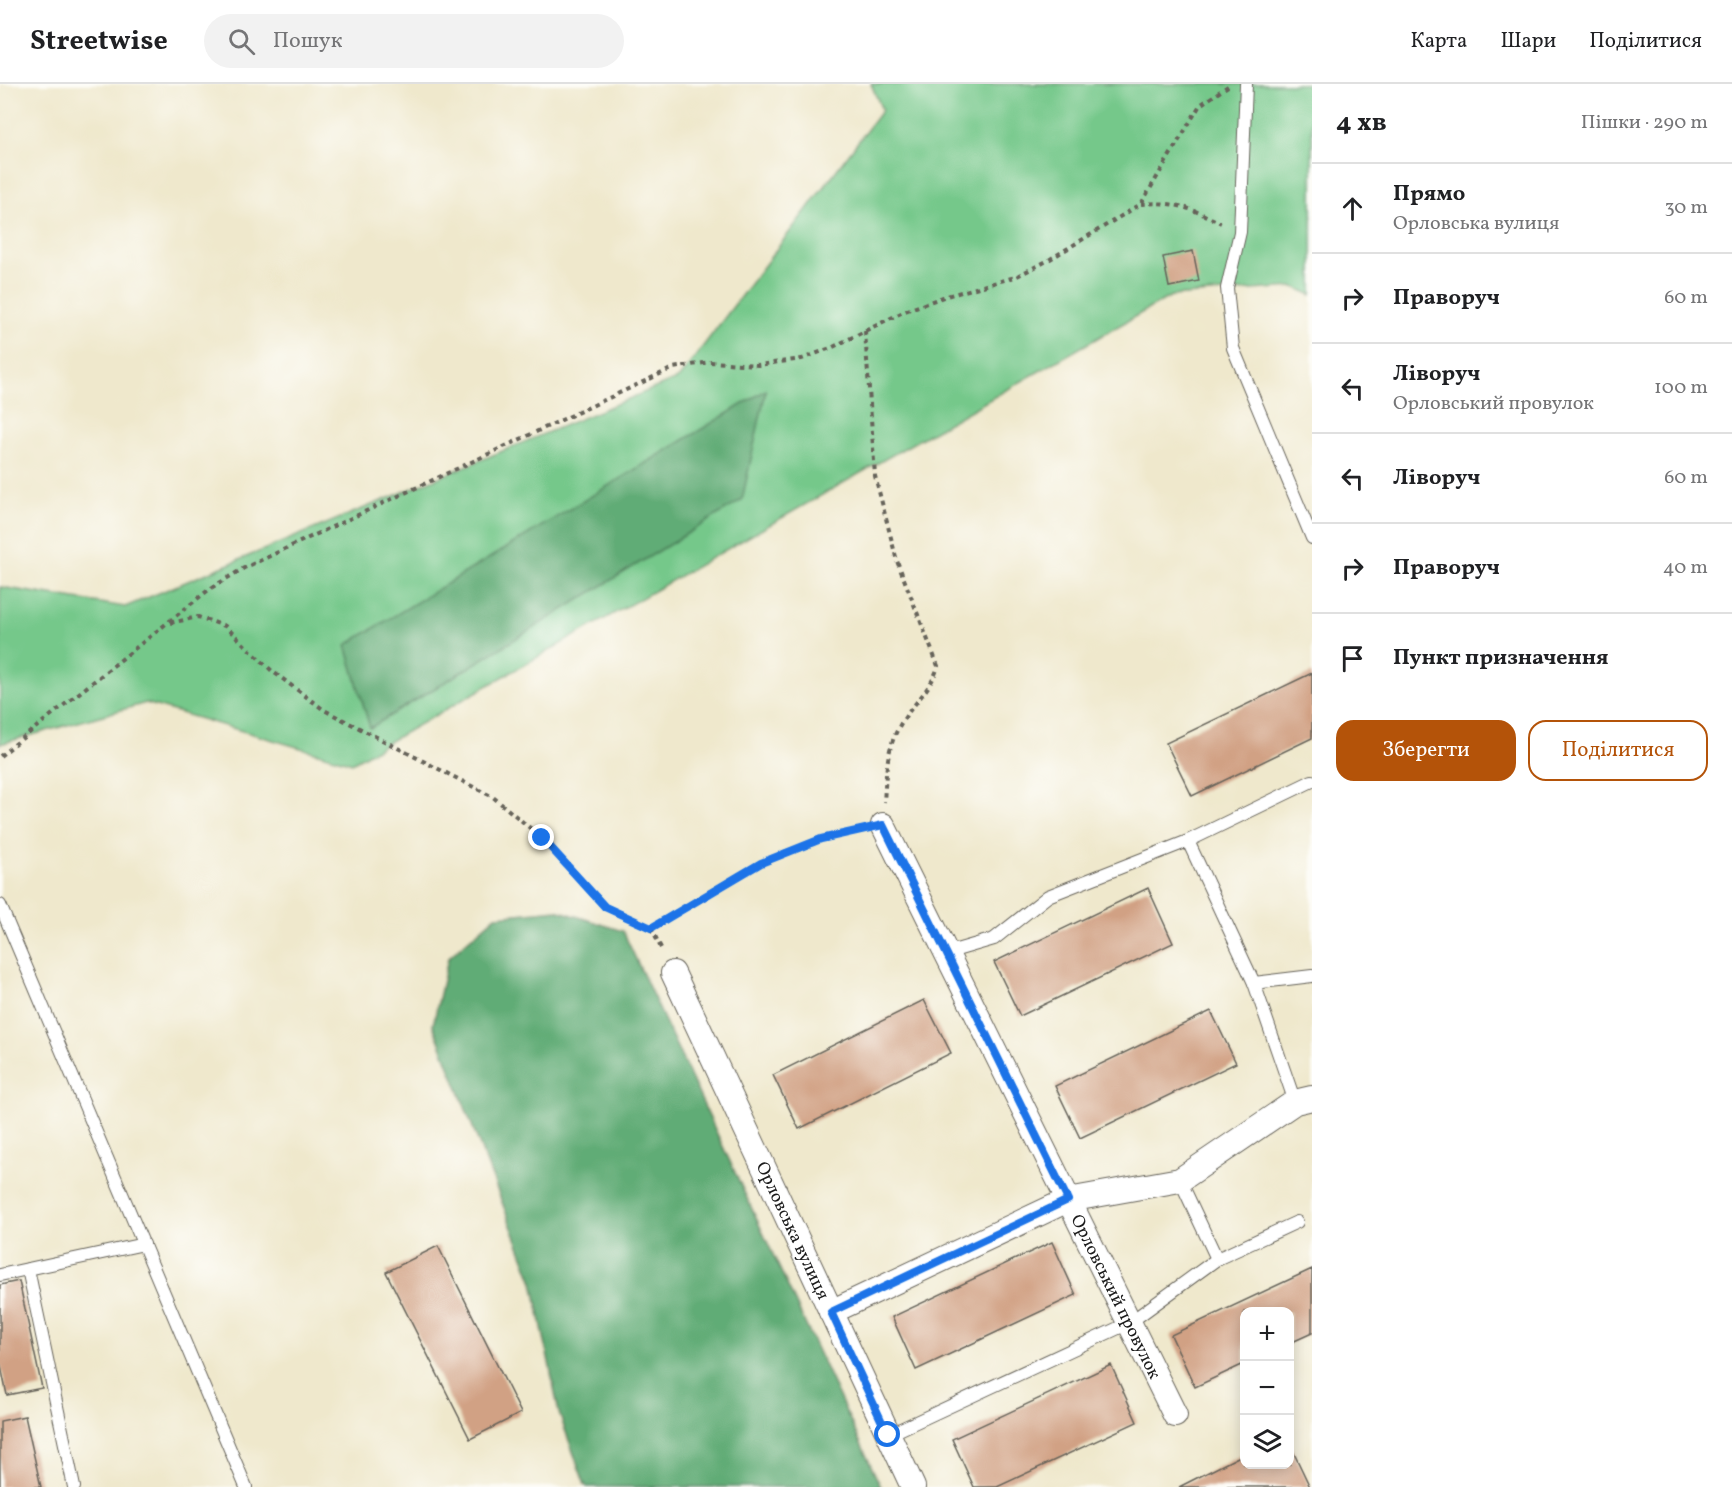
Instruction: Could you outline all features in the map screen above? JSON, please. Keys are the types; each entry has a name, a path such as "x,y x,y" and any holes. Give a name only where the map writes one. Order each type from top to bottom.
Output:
{"street":[{"name":"Орловський провулок","path":"883,825 1175,1415"},
{"name":"Орловська вулиця","path":"673,973 913,1487"},
{"path":"831,1312 1068,1200 1180,1180 1304,1100"}],"lane":[{"path":"1246,84 1240,232 1227,288 1233,348 1312,538"},
{"path":"946,953 994,939 1048,896 1188,841 1312,781"},
{"path":"1188,841 1254,983 1304,1100"},
{"path":"0,905 246,1487"},
{"path":"1254,983 1312,976"},
{"path":"1180,1180 1218,1259"},
{"path":"888,1435 1129,1323 1218,1259 1297,1222"},
{"path":"0,1275 144,1244"},
{"path":"28,1269 74,1487"}],"path":[{"path":"1140,204 1200,105 1221,88 1232,84"},
{"path":"0,756 211,588 244,568 673,368 710,362 758,365 802,359 905,311 943,297 1016,277 1047,261 1140,204 1162,202 1184,205 1240,232"},
{"path":"168,623 198,617 225,626 272,671 324,710 492,797 542,838 605,907 651,928 761,863 821,839 883,825 888,751 900,724 935,678 938,666 897,561 875,476 864,331"}],"green space":[{"path":"871,84 1312,84 1312,295 1294,287 1171,296 352,763 146,703 0,744 0,587 125,607 679,378 882,110"},
{"path":"766,390 742,500 370,728 346,645"},
{"path":"557,910 623,931 881,1487 587,1487 585,1485 559,1413 533,1282 433,1025 448,958 496,916"}],"building":[{"path":"1193,251 1199,281 1169,287 1163,257"},
{"path":"1312,673 1312,738 1192,796 1166,743"},
{"path":"1148,888 1173,943 1020,1016 994,962"},
{"path":"924,1000 951,1053 799,1129 773,1075"},
{"path":"1211,1011 1236,1063 1080,1138 1055,1086"},
{"path":"1052,1242 1076,1295 916,1370 892,1317"},
{"path":"438,1246 521,1413 470,1439 386,1272"},
{"path":"1312,1269 1312,1333 1294,1341 1294,1307 1240,1307 1240,1366 1195,1387 1171,1335"},
{"path":"19,1281 42,1388 7,1395 0,1362 0,1285"},
{"path":"1111,1365 1137,1422 997,1487 974,1487 952,1439"},
{"path":"25,1416 41,1487 0,1487 0,1421"},
{"path":"1294,1453 1310,1487 1179,1487 1240,1456 1240,1469 1294,1469"}],"route":[{"path":"542,838 605,907 651,928 761,863 821,839 883,825 1068,1200 831,1312 888,1435"}]}
